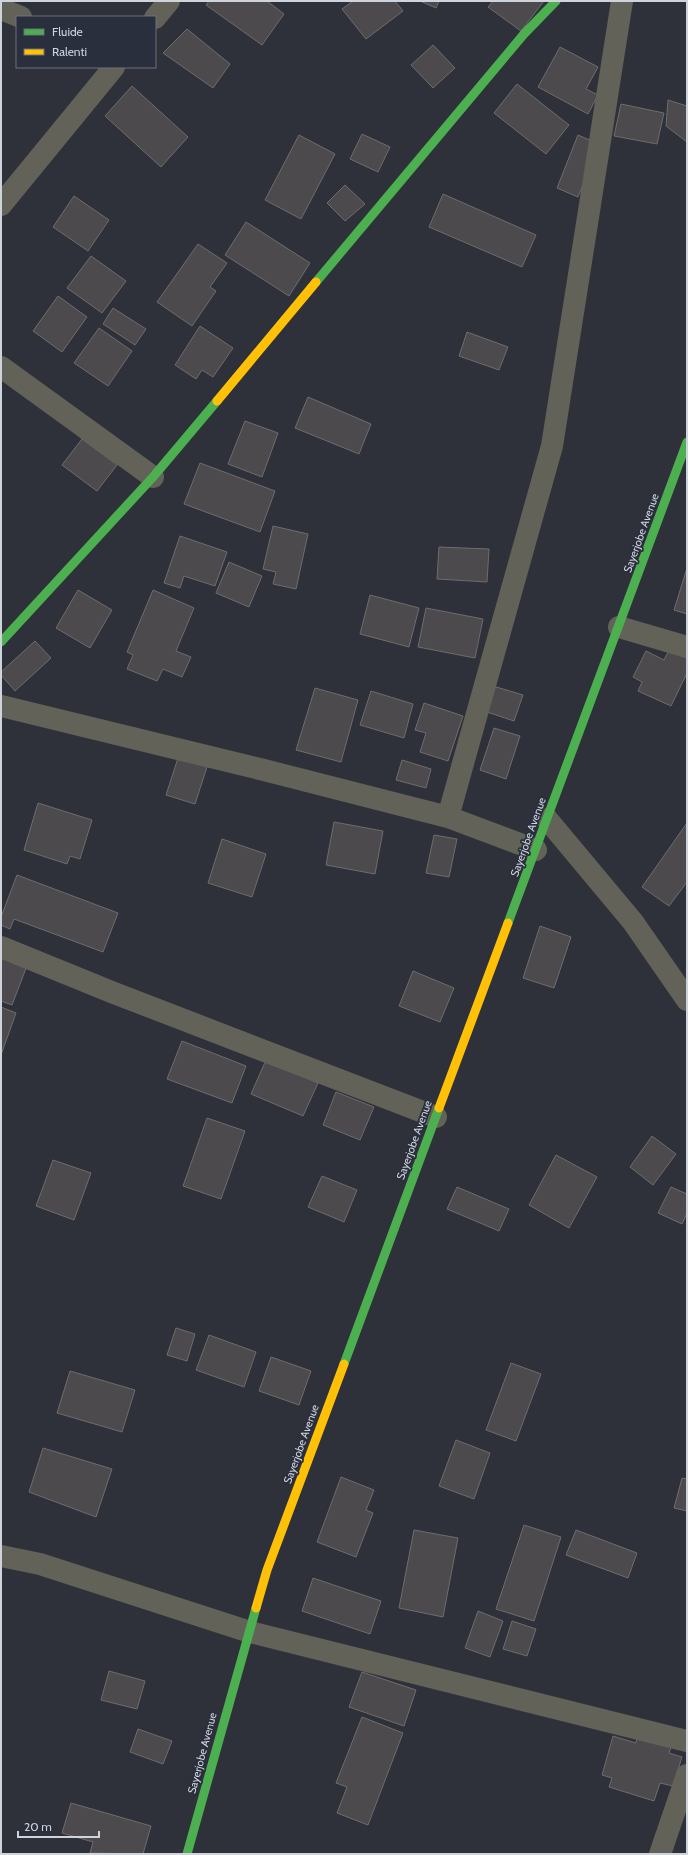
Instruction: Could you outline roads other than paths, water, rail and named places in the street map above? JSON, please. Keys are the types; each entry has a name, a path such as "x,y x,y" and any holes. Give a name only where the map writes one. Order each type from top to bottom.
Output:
{"street":[{"path":"156,17 170,1"},
{"path":"1,642 153,477 524,34 556,1"},
{"path":"448,818 552,446 622,1"},
{"path":"1,9 18,16"},
{"path":"1,205 113,68"},
{"path":"1,367 153,477"},
{"name":"Sayerjobe Avenue","path":"187,1854 229,1700 267,1570 687,442"},
{"path":"619,627 687,647"},
{"path":"1,706 264,770 448,818 536,850"},
{"path":"546,819 633,922 687,1000"},
{"path":"1,947 128,998 436,1117"},
{"path":"1,1556 40,1564 250,1632 687,1741"},
{"path":"660,1854 687,1775"}]}
